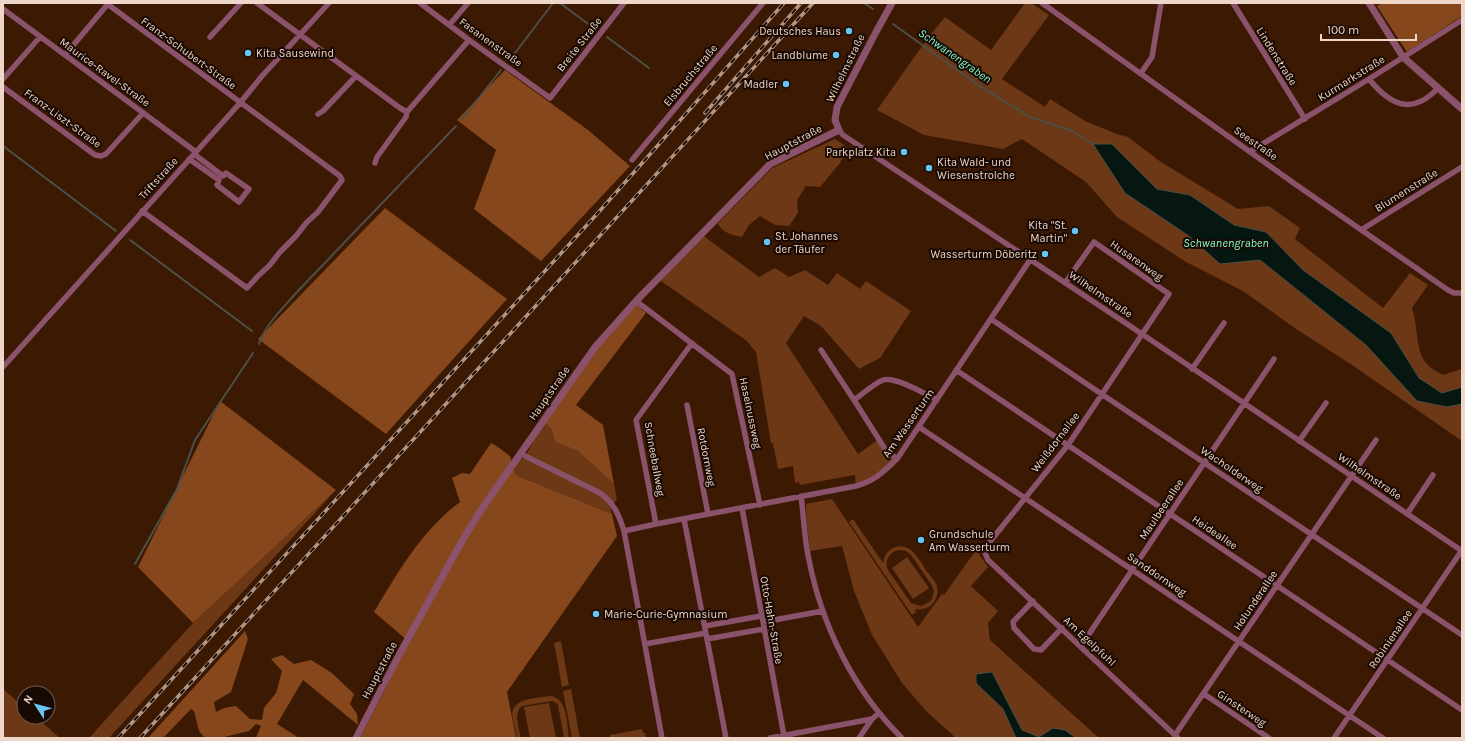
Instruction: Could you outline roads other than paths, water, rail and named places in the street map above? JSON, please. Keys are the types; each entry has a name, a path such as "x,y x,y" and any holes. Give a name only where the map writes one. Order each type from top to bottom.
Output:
{"street":[{"path":"210,37 242,3"},
{"path":"257,3 407,112"},
{"name":"Triftstraße","path":"3,367 240,103 262,76 329,3"},
{"name":"Fasanenstraße","path":"420,3 550,98"},
{"path":"450,24 468,3"},
{"name":"Breite Straße","path":"550,98 624,3"},
{"name":"Elsbruchstraße","path":"632,160 763,3"},
{"name":"Wilhelmstraße","path":"892,3 837,107 835,120 843,135 1142,334 1299,442 1462,550"},
{"name":"Seestraße","path":"1042,3 1361,230 1448,290 1454,293 1462,293"},
{"path":"1141,73 1152,57 1161,3"},
{"name":"Lindenstraße","path":"1233,3 1305,119"},
{"path":"1369,3 1403,57 1462,109"},
{"name":"Franz-Schubert-Straße","path":"65,55 106,4 340,176 342,180 318,212 307,222 269,266 247,288 142,211"},
{"name":"Maurice-Ravel-Straße","path":"3,9 143,113 221,178"},
{"name":"Kurmarkstraße","path":"1251,151 1305,119 1462,20"},
{"path":"3,79 40,37"},
{"path":"375,163 377,157 406,116 407,112 469,40"},
{"path":"318,114 323,111 356,76"},
{"path":"1369,79 1380,92 1395,102 1404,104 1413,104 1424,100 1431,96 1438,88"},
{"name":"Franz-Liszt-Straße","path":"3,87 95,155 102,156 106,154 143,113"},
{"name":"Hauptstraße","path":"356,738 406,642 462,541 483,507 594,347 636,301 770,164 839,130"},
{"name":"Blumenstraße","path":"1361,230 1462,167"},
{"path":"226,173 249,189 239,202 217,185 221,178 226,173"},
{"name":"Husarenweg","path":"1065,283 1094,242 1169,294 1142,334"},
{"name":"Am Wasserturm","path":"624,531 856,486 871,482 880,476 897,459 1030,260"},
{"name":"Haselnussweg","path":"636,301 729,371 733,377 760,505"},
{"name":"Wacholderweg","path":"991,319 1102,395 1462,635"},
{"path":"1192,369 1224,322"},
{"name":"Weißdornallee","path":"988,560 985,553 988,544 1068,445 1142,334"},
{"name":"Schneeballweg","path":"656,524 636,420 692,343"},
{"path":"821,350 885,448 897,459"},
{"name":"Maulbeerallee","path":"1081,646 1274,359"},
{"name":"Heideallee","path":"956,370 1462,710"},
{"path":"854,400 884,380 890,380 915,389 936,400"},
{"path":"1299,442 1326,403"},
{"name":"Rotdornweg","path":"687,405 708,514"},
{"name":"Sanddornweg","path":"919,427 1383,738"},
{"name":"Holunderallee","path":"1177,737 1276,586 1376,440"},
{"path":"521,454 600,493 607,498 618,513 624,531 662,738"},
{"path":"1407,514 1433,475"},
{"path":"801,496 808,559 823,610 837,645 846,662 879,713 902,738"},
{"name":"Otto-Hahn-Straße","path":"742,508 784,736"},
{"path":"684,519 726,738"},
{"name":"Robinienallee","path":"1334,738 1462,550"},
{"name":"Am Egelpfuhl","path":"988,560 1177,737"},
{"path":"1033,601 1013,622 1014,628 1034,649 1041,650 1062,628"},
{"path":"645,644 762,619 823,610"},
{"path":"707,639 764,629"},
{"name":"Ginsterweg","path":"1204,694 1269,738"},
{"path":"859,738 872,719 879,713"},
{"path":"770,738 872,719"}],"water":[{"name":"Schwanengraben","path":"1093,144 1112,144 1157,189 1190,195 1234,225 1266,232 1303,270 1391,333 1419,378 1442,393 1462,387 1462,404 1447,407 1417,401 1366,345 1260,260 1220,264 1189,236 1125,193"},
{"path":"992,672 1022,730 1039,737 1053,728 1065,730 1076,738 1016,738 1003,709 976,683 976,674"}],"waterway":[{"path":"509,61 553,3"},
{"path":"560,3 595,29"},
{"name":"Schwanengraben","path":"864,3 873,9"},
{"name":"Schwanengraben","path":"893,24 981,87 1030,117 1072,131 1093,144"},
{"path":"607,37 649,68"},
{"path":"462,119 501,70"},
{"path":"259,344 265,330 296,293 456,126"},
{"path":"3,146 116,231"},
{"path":"130,240 252,331"},
{"path":"135,564 177,489 195,440 253,353"}],"railway":[{"path":"118,738 597,214 784,3"},
{"path":"705,113 801,3"},
{"path":"140,738 813,3"}],"place":[{"name":"Deutsches Haus","path":"849,31"},
{"name":"Kita Sausewind","path":"248,53"},
{"name":"Landblume","path":"836,55"},
{"name":"Madler","path":"786,84"},
{"name":"Parkplatz Kita","path":"904,152"},
{"name":"Kita Wald- und Wiesenstrolche","path":"929,168"},
{"name":"Kita \"St. Martin\"","path":"1075,231"},
{"name":"St. Johannes der Täufer","path":"767,242"},
{"name":"Wasserturm Döberitz","path":"1045,254"},
{"name":"Grundschule Am Wasserturm","path":"921,540"},
{"name":"Marie-Curie-Gymnasium","path":"596,614"}]}
